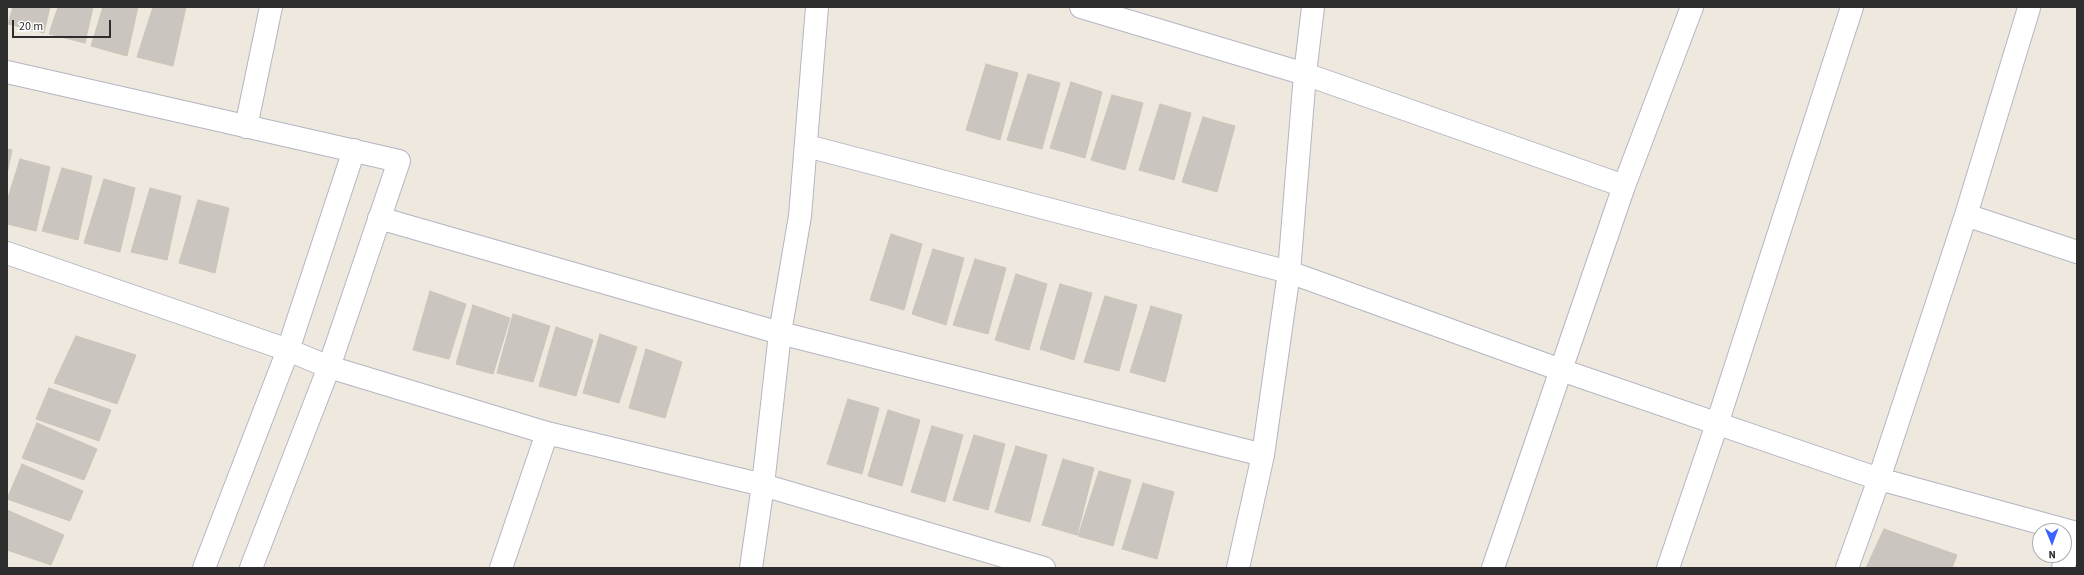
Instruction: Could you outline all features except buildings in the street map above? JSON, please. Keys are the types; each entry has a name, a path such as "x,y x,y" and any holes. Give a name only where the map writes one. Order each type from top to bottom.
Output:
{"street":[{"path":"246,127 271,7"},
{"path":"751,568 763,485 780,333 800,216 807,146 817,7"},
{"path":"1081,7 1306,74 1624,186"},
{"path":"1238,568 1263,455 1289,272 1306,74 1314,7"},
{"path":"1493,568 1624,186 1692,7"},
{"path":"1668,568 1717,424 1852,7"},
{"path":"1847,568 1879,479 1966,215 2029,7"},
{"path":"7,72 399,161 329,367 251,568"},
{"path":"807,146 1289,272 1561,370 1879,479 2076,533 2063,568"},
{"path":"204,568 288,350 354,150"},
{"path":"1966,215 2077,252"},
{"path":"379,218 780,333 1263,455"},
{"path":"7,253 288,350 329,367 547,433 763,485 1044,568"},
{"path":"501,568 547,433"}]}
